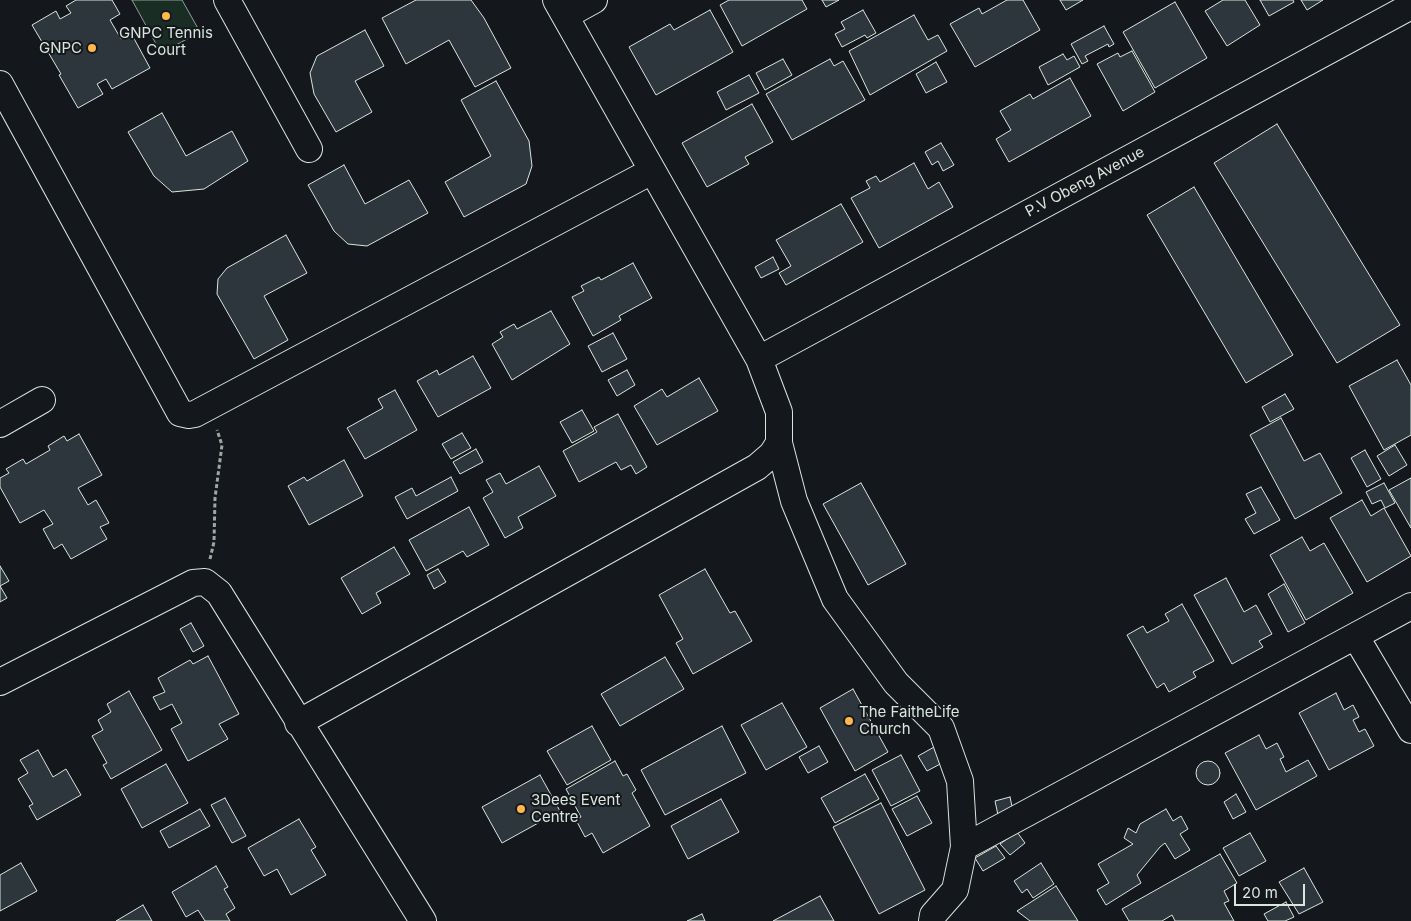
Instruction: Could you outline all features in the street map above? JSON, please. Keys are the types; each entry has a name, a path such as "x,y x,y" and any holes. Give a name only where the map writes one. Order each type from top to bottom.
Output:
{"street":[{"path":"226,0 309,149"},
{"path":"594,0 560,8 759,359 779,412 779,443 794,501 835,600 896,683 941,728 960,780 964,847 955,890 933,914 932,921"},
{"name":"P.V Obeng Avenue","path":"759,359 1411,6"},
{"path":"0,84 180,413 195,414 652,171"},
{"path":"0,424 42,400"},
{"path":"298,723 757,467 772,454 779,443"},
{"path":"0,682 193,583 205,582 219,593 415,918"},
{"path":"964,847 1411,606"},
{"path":"1356,637 1411,730"}],"path":[{"path":"195,414 216,430 222,445 215,498 214,542 205,582"}],"green space":[{"name":"GNPC Tennis Court","path":"132,0 182,0 200,32 161,53"}],"building":[{"name":"GNPC","path":"76,0 112,0 120,14 110,20 121,39 131,33 150,68 112,89 106,79 97,84 103,94 78,108 59,75 61,74 32,25 56,11 60,19 71,13 66,6"},
{"path":"416,0 471,0 484,18 511,68 475,87 449,40 406,64 382,18"},
{"path":"729,0 802,0 807,9 742,46 720,5"},
{"path":"822,0 839,0 826,7"},
{"path":"1007,0 1023,0 1040,30 975,67 950,24 979,8 982,14"},
{"path":"1060,0 1083,0 1066,10"},
{"path":"1223,0 1245,0 1260,25 1227,46 1205,11"},
{"path":"1260,0 1293,0 1294,2 1269,16"},
{"path":"1301,0 1323,0 1307,10"},
{"path":"1175,2 1207,58 1155,88 1123,32"},
{"path":"710,10 733,52 656,95 629,47 670,24 674,30"},
{"path":"863,10 876,33 867,38 865,35 842,47 835,34 845,29 841,22"},
{"path":"914,15 928,40 938,35 947,51 870,95 849,51"},
{"path":"1104,26 1114,44 1109,47 1108,44 1085,56 1088,61 1082,64 1071,44"},
{"path":"365,30 384,66 355,81 372,112 336,132 314,94 310,73 317,56"},
{"path":"1132,51 1155,92 1123,111 1097,64 1118,53 1120,57"},
{"path":"1063,54 1067,60 1074,56 1080,67 1048,85 1039,67"},
{"path":"783,59 792,75 765,90 756,73"},
{"path":"830,59 834,66 843,61 865,100 792,140 766,94"},
{"path":"936,62 947,82 926,93 916,74"},
{"path":"749,75 759,93 726,110 717,92"},
{"path":"1070,78 1091,116 1009,162 996,139 1011,130 1000,111 1030,94 1033,99"},
{"path":"496,81 529,141 532,166 526,184 464,217 445,182 491,156 461,100"},
{"path":"752,104 773,142 745,157 749,164 707,187 682,143"},
{"path":"162,113 186,156 232,131 248,161 204,189 172,192 154,176 128,132"},
{"path":"1277,124 1400,325 1337,363 1214,163"},
{"path":"941,143 954,165 943,171 938,161 932,165 925,152"},
{"path":"914,163 928,189 939,182 953,207 879,248 851,198 870,188 866,181 876,176 880,182"},
{"path":"344,165 365,204 409,180 428,213 367,246 348,244 334,231 308,185"},
{"path":"1194,187 1293,355 1246,383 1147,215"},
{"path":"841,204 863,242 786,285 779,273 791,266 776,240"},
{"path":"286,235 307,273 264,296 288,340 254,359 217,294 218,279 227,268"},
{"path":"773,257 779,269 761,278 755,267"},
{"path":"633,263 652,298 619,316 621,320 593,336 572,297 584,291 581,286 599,277 601,280"},
{"path":"551,311 570,344 512,380 492,344 503,337 500,332 514,324 517,329"},
{"path":"613,333 627,359 602,372 588,346"},
{"path":"473,356 491,388 438,417 417,381 437,370 439,375"},
{"path":"1397,360 1411,385 1411,435 1384,450 1349,386"},
{"path":"627,370 635,385 617,396 608,380"},
{"path":"699,378 718,411 657,445 634,406 662,389 667,397"},
{"path":"395,390 417,430 365,459 347,428 383,408 378,399"},
{"path":"1285,394 1294,409 1270,422 1262,407"},
{"path":"582,410 594,431 572,443 560,422"},
{"path":"618,414 647,467 636,474 631,465 621,470 616,462 579,482 563,451 597,432 594,427"},
{"path":"1281,418 1304,461 1320,453 1342,493 1295,519 1250,435"},
{"path":"462,433 471,448 451,459 442,444"},
{"path":"79,434 102,475 78,488 88,505 96,500 109,523 100,527 107,539 71,559 62,544 54,549 43,529 53,524 44,510 20,523 0,487 0,478 9,473 6,469 23,459 26,464 50,450 48,446 64,436 67,441"},
{"path":"1395,445 1407,465 1389,476 1377,456"},
{"path":"476,449 483,462 460,474 453,462"},
{"path":"1365,450 1381,479 1367,487 1351,458"},
{"path":"344,460 363,496 309,525 288,486 304,477 307,481"},
{"path":"539,466 556,496 518,517 523,528 505,538 483,498 493,492 486,480 500,473 506,484"},
{"path":"451,477 458,491 407,519 395,497 412,488 416,496"},
{"path":"1411,478 1411,528 1389,490"},
{"path":"861,483 906,564 868,585 823,504"},
{"path":"1384,483 1395,503 1385,508 1381,500 1372,504 1366,492"},
{"path":"1261,487 1280,520 1254,534 1245,519 1256,513 1246,494"},
{"path":"1362,500 1371,516 1384,508 1411,556 1367,582 1330,518"},
{"path":"469,507 489,545 467,557 463,551 426,571 409,540"},
{"path":"1302,537 1310,551 1324,543 1353,593 1306,620 1270,555"},
{"path":"394,547 410,574 376,593 381,603 362,614 341,578"},
{"path":"0,566 9,581 0,586"},
{"path":"438,569 446,582 434,589 427,575"},
{"path":"705,569 730,613 735,611 752,641 693,674 676,643 683,639 659,595"},
{"path":"1226,578 1244,612 1256,605 1272,634 1259,641 1263,647 1232,664 1194,595"},
{"path":"1284,584 1305,623 1288,632 1268,594"},
{"path":"0,586 7,598 0,602"},
{"path":"1182,604 1214,661 1193,672 1196,677 1169,692 1164,683 1157,688 1127,635 1143,626 1147,633 1169,621 1165,614"},
{"path":"191,623 204,646 193,652 180,629"},
{"path":"208,656 239,714 219,724 228,739 188,761 171,729 182,723 172,704 160,710 153,697 165,692 158,678 190,660 193,664"},
{"path":"665,657 684,689 620,726 601,694"},
{"name":"The FaitheLife Church","path":"853,689 888,752 855,771 820,708"},
{"path":"129,691 162,750 111,779 103,765 107,763 92,736 103,730 98,720 111,712 107,704"},
{"path":"1336,693 1344,710 1353,705 1359,717 1353,720 1359,732 1365,729 1374,746 1329,770 1299,713"},
{"path":"782,703 807,747 766,770 741,725"},
{"path":"592,726 611,760 567,785 547,751"},
{"path":"722,726 746,773 665,815 641,770"},
{"path":"1259,735 1266,749 1277,743 1284,757 1280,759 1286,772 1308,760 1317,776 1256,810 1225,753"},
{"path":"819,746 828,762 808,773 799,757"},
{"path":"936,746 944,762 927,771 918,756"},
{"path":"38,750 53,777 66,769 81,795 37,820 29,806 33,804 18,779 28,773 20,760"},
{"path":"901,755 920,791 891,806 872,770"},
{"path":"615,761 623,776 627,774 636,790 632,793 650,826 603,853 592,833 585,837 576,820 581,817 566,789"},
{"path":"1208,761 1216,765 1220,773 1216,781 1208,785 1200,781 1196,773 1200,765"},
{"path":"166,764 188,803 142,828 121,789"},
{"path":"865,774 879,799 835,823 821,798"},
{"name":"3Dees Event Centre","path":"540,775 560,811 502,843 482,807"},
{"path":"1236,794 1246,812 1233,819 1224,802"},
{"path":"917,796 932,823 907,836 892,809"},
{"path":"1010,797 1013,811 998,815 995,801"},
{"path":"225,798 246,836 232,843 211,805"},
{"path":"721,799 739,832 688,859 671,826"},
{"path":"881,803 925,890 879,914 833,827"},
{"path":"200,809 210,826 169,848 160,831"},
{"path":"1166,809 1173,821 1181,816 1188,829 1180,834 1190,850 1175,859 1165,843 1137,875 1141,883 1106,905 1097,890 1109,883 1098,864 1133,844 1124,838 1128,828 1136,833 1140,824"},
{"path":"299,819 316,847 311,850 326,875 291,895 277,869 264,876 248,848"},
{"path":"1017,832 1025,843 1010,855 1000,844"},
{"path":"1250,833 1266,861 1239,876 1223,848"},
{"path":"996,846 1005,858 983,871 975,858"},
{"path":"1220,854 1237,883 1224,891 1229,901 1224,903 1234,921 1175,921 1172,915 1162,921 1129,921 1122,909"},
{"path":"21,863 37,891 0,911 0,875"},
{"path":"1041,863 1054,884 1033,898 1027,889 1022,893 1014,881"},
{"path":"216,866 228,887 224,889 235,908 226,914 230,921 205,921 198,910 186,917 172,892"},
{"path":"1304,868 1323,902 1299,914 1279,882"},
{"path":"1056,886 1078,921 1030,921 1017,911"},
{"path":"820,896 834,921 773,921"},
{"path":"1286,902 1294,917 1285,921 1268,921 1264,914"},
{"path":"143,905 152,921 116,921"},
{"path":"702,914 705,921 687,921"}],"place":[{"name":"GNPC Tennis Court","path":"166,16"},
{"name":"GNPC","path":"92,48"},
{"name":"The FaitheLife Church","path":"849,721"},
{"name":"3Dees Event Centre","path":"521,809"}]}
